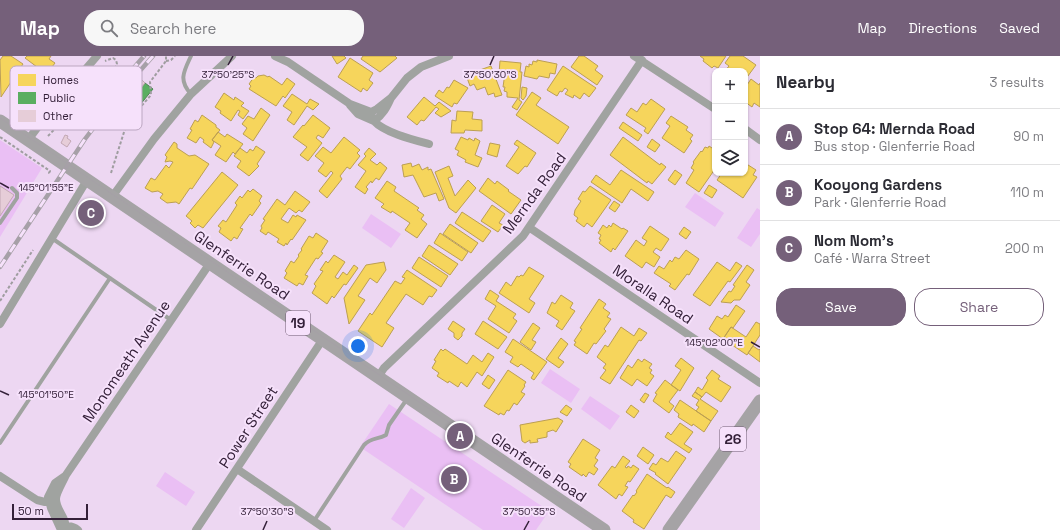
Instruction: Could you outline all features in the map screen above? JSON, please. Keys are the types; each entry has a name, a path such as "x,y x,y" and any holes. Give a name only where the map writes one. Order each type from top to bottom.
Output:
{"main road":[{"name":"Glenferrie Road","path":"0,121 10,128"},
{"name":"Glenferrie Road","path":"13,130 604,530"},
{"name":"26","path":"669,530 760,400"}],"street":[{"path":"88,66 97,56"},
{"path":"274,56 285,59 350,104 371,112"},
{"path":"371,112 391,98 407,78 421,67 449,56"},
{"path":"112,197 154,138 191,94 233,57"},
{"path":"638,58 712,107"},
{"name":"Mernda Road","path":"378,377 384,368 530,228 638,58"},
{"path":"374,121 380,117 391,98"},
{"path":"350,104 358,114 374,121 398,135 429,144"},
{"path":"371,112 374,121"},
{"path":"28,140 36,130"},
{"path":"748,132 760,140"},
{"path":"0,324 87,180"},
{"name":"Moralla Road","path":"530,228 760,383"},
{"name":"Monomeath Avenue","path":"52,501 66,475 210,263"},
{"name":"Power Street","path":"196,530 322,339"},
{"path":"237,469 327,530"},
{"path":"0,476 37,500 52,501 56,506 62,529 71,526 78,530"}],"lane":[{"path":"191,56 183,80 185,87 191,94"},
{"path":"0,223 17,198 17,193 12,188"},
{"path":"52,239 171,320"},
{"path":"0,443 110,278"},
{"path":"314,521 364,445 370,440 381,438 386,435 389,425 408,397"}],"path":[{"path":"166,56 166,61"},
{"path":"142,106 151,95 150,82 166,61 171,60 175,56"},
{"path":"102,64 110,58 115,59 117,64 116,66"},
{"path":"48,136 54,130"},
{"path":"111,173 122,137 126,130"},
{"path":"0,137 50,171 50,174"}],"shaded area":[{"path":"0,140 42,168 0,237"},
{"path":"695,193 724,213 715,227 685,207"},
{"path":"757,208 760,210 760,234 751,247 737,238"},
{"path":"371,214 401,234 391,248 362,228"},
{"path":"550,369 580,389 571,403 541,383"},
{"path":"590,396 620,416 610,430 581,409"},
{"path":"389,404 549,511 536,530 483,530 360,447"},
{"path":"165,472 195,492 186,506 156,486"},
{"path":"411,488 425,498 404,528 391,519"}],"building: Homes":[{"path":"3,56 11,56 23,64 22,66 10,66 10,84 1,97 0,60"},
{"path":"27,56 51,56 49,59 55,63 53,66 36,66 25,58"},
{"path":"332,56 344,56 346,58 337,64"},
{"path":"363,56 395,56 397,58 380,72 361,59"},
{"path":"579,56 584,56 598,66 595,70 603,76 597,85 571,67"},
{"path":"700,56 726,56 718,68 714,66 712,68 703,61 704,59"},
{"path":"730,56 743,56 756,65 748,76 748,68 727,68 729,66 725,63"},
{"path":"350,58 373,73 369,80 373,83 367,91 363,88 361,92 338,77"},
{"path":"537,60 557,64 555,74 550,73 549,78 539,76 537,79 524,76 526,66 529,67 529,64 532,65 533,61 537,62"},
{"path":"500,61 521,63 520,72 522,72 519,100 522,102 517,110 512,107 518,98 507,97 507,92 504,91 505,87 503,87 505,73 499,73"},
{"path":"491,66 502,95 495,97 494,93 488,95 485,87 477,90 474,84 470,86 466,75"},
{"path":"563,66 596,88 589,97 584,93 580,99 574,95 573,98 565,94 568,90 565,88 562,92 560,91 557,96 547,90"},
{"path":"264,75 269,76 282,85 287,78 295,84 285,98 283,96 276,106 249,89 251,86 249,84 254,77 256,78"},
{"path":"751,79 759,85 760,83 760,107 754,103 752,107 748,104 748,84"},
{"path":"454,80 468,88 457,104 454,103 452,107 435,96 439,90 443,93 447,87 449,88"},
{"path":"522,87 527,88 526,96 523,100 521,98"},
{"path":"532,92 541,98 536,105 569,127 558,144 516,115"},
{"path":"224,93 234,100 235,97 244,103 241,106 249,111 243,119 238,115 240,111 238,110 231,121 220,113 221,111 215,107"},
{"path":"292,94 307,104 310,99 319,104 313,110 307,106 294,125 287,120 292,112 283,106"},
{"path":"424,97 435,106 439,102 451,111 441,117 435,113 439,109 436,107 424,121 421,120 417,125 407,117"},
{"path":"651,99 665,109 648,134 644,131 646,128 626,115 631,108 637,112 643,103 646,105"},
{"path":"261,108 270,115 253,141 243,134 247,128 242,124 248,116 254,119"},
{"path":"457,111 473,112 472,119 482,120 482,131 465,130 464,133 451,133 452,120 456,121"},
{"path":"202,115 216,125 216,127 220,130 212,140 214,142 211,148 203,142 204,140 200,137 196,143 187,138 192,130 190,129 195,120 198,122"},
{"path":"313,115 330,128 323,138 318,135 316,138 322,143 308,161 300,155 307,147 293,137"},
{"path":"671,116 688,127 686,130 693,135 690,139 692,141 684,153 662,138 670,126 666,123"},
{"path":"623,122 642,135 638,141 619,128"},
{"path":"218,132 225,137 227,134 243,144 235,154 233,152 226,162 215,155 221,146 212,140"},
{"path":"344,137 360,150 357,153 360,156 350,169 347,167 340,176 342,179 327,198 319,191 333,173 331,171 326,177 318,171 324,163 315,156 323,147 331,153"},
{"path":"461,137 468,140 469,138 474,141 475,138 480,141 475,155 482,158 478,167 465,162 466,160 457,155 459,151 455,149"},
{"path":"623,137 660,165 661,163 666,167 652,184 648,181 647,183 610,155"},
{"path":"652,139 660,145 655,152 647,147"},
{"path":"517,140 536,153 527,167 525,166 518,174 506,166 519,147 514,144"},
{"path":"174,142 177,144 177,148 189,156 195,155 209,164 192,189 190,188 179,204 176,202 167,203 160,198 163,194 158,191 152,192 145,188 151,178 155,180 166,165 169,168 173,162 165,162 167,157 165,155"},
{"path":"490,143 500,145 497,157 487,154"},
{"path":"256,146 265,152 257,164 259,166 249,176 237,167 241,161 234,156 240,148 247,153 250,149 253,151"},
{"path":"709,146 712,148 712,173 699,192 686,183 694,170 691,168 694,163 693,162 705,147 708,148"},
{"path":"369,148 376,154 370,160 377,165 380,162 387,168 379,180 376,178 372,183 371,181 366,187 368,189 365,194 355,187 366,171 358,165 366,156 364,154"},
{"path":"411,163 412,167 419,164 422,170 428,167 428,170 431,169 444,199 439,201 436,193 424,197 413,175 404,177 402,165"},
{"path":"748,165 756,170 753,175 757,177 743,198 717,180 720,176 748,176"},
{"path":"449,166 453,176 448,178 455,196 468,180 476,188 456,213 449,208 435,172"},
{"path":"621,170 654,192 648,201 631,189 622,203 591,182 596,175 610,185"},
{"path":"675,170 682,175 675,185 668,180"},
{"path":"222,172 238,185 203,228 198,225 195,228 190,223 192,221 186,216"},
{"path":"488,178 495,184 497,181 521,200 511,214 479,191"},
{"path":"387,181 396,187 394,191 419,208 417,210 424,215 421,219 427,224 417,238 405,230 410,223 392,211 391,213 381,207 384,204 375,198"},
{"path":"709,185 717,190 712,198 704,193"},
{"path":"590,186 611,200 592,227 587,223 584,227 576,221 578,218 574,215 575,210 581,201 578,199 583,191 585,192"},
{"path":"253,189 262,196 259,201 261,203 252,216 250,214 240,228 243,229 237,239 234,237 231,241 219,232 221,228 218,226 223,220 226,222 237,205 235,203 240,196 242,198 248,190 250,192"},
{"path":"295,191 310,202 302,212 299,210 296,213 289,208 281,219 288,223 293,215 296,217 297,215 306,220 292,240 291,239 287,245 286,243 284,246 277,242 279,239 268,232 266,235 260,231 262,228 261,226 265,220 263,219 277,199 285,205"},
{"path":"614,201 620,205 615,212 609,208"},
{"path":"492,205 505,214 499,223 503,225 498,232 481,221"},
{"path":"462,212 491,231 483,242 455,223"},
{"path":"613,223 628,231 615,250 613,248 611,252 599,243 601,240 599,239 601,235 598,233 603,225 607,228 609,225 611,227"},
{"path":"450,224 478,243 471,253 443,234"},
{"path":"650,226 669,239 661,251 656,248 653,252 660,257 654,267 646,262 642,268 625,256 636,240 644,246 647,241 642,238"},
{"path":"684,227 691,232 686,239 679,234"},
{"path":"316,233 328,241 321,252 323,253 318,259 316,258 305,275 308,276 303,285 299,283 297,286 284,278 287,273 285,271 291,261 294,263 299,256 298,255 302,250 301,249 309,236 313,238"},
{"path":"440,233 468,252 462,261 434,243"},
{"path":"429,245 458,264 450,275 422,256"},
{"path":"686,250 699,259 689,275 687,274 675,290 669,286 671,284 654,273 659,266 664,269 670,260 672,262 675,257 679,259"},
{"path":"334,255 345,262 335,277 338,279 343,272 347,275 354,265 358,268 346,285 344,284 334,298 332,296 327,304 312,293 316,286 314,284 323,271 320,270 326,261 328,263"},
{"path":"419,257 448,276 441,287 412,268"},
{"path":"384,262 386,270 377,283 370,278 358,296 365,300 349,324 344,298 366,265"},
{"path":"717,262 730,271 736,262 742,266 730,282 728,281 710,306 693,295"},
{"path":"747,265 754,270 746,282 750,285 740,300 734,300 731,303 721,302 729,291 731,292 735,286 733,285"},
{"path":"529,267 544,276 529,299 535,303 529,313 499,293 506,282 511,286 517,276 523,276"},
{"path":"407,270 437,290 432,297 429,296 423,305 406,294 386,323 394,328 382,347 358,331 370,313 372,315 395,281 401,284 405,278 402,277"},
{"path":"490,290 499,296 496,301 516,314 513,318 517,321 509,333 488,319 496,306 485,299"},
{"path":"561,295 573,303 570,308 575,311 562,330 556,326 559,321 547,313 552,302 555,304"},
{"path":"599,299 606,304 603,308 610,313 607,317 611,319 604,329 606,331 596,344 594,343 587,354 574,345 576,342 574,341 582,329 580,328"},
{"path":"736,305 745,311 723,339 709,329 717,316 722,319 725,315 728,317"},
{"path":"453,321 465,329 462,336 458,340 454,337 454,333 448,329"},
{"path":"483,321 507,337 498,349 475,334"},
{"path":"756,322 760,324 760,335 747,355 723,339 731,327 746,337"},
{"path":"533,323 540,328 532,340 536,342 531,350 520,342"},
{"path":"621,327 634,336 639,328 647,333 641,341 639,340 610,384 600,378 606,370 603,368 606,364 597,357 605,345 608,347"},
{"path":"561,338 568,344 558,358 564,362 559,368 546,359"},
{"path":"513,339 547,362 534,380 531,378 534,373 521,364 518,367 510,362 513,357 505,352"},
{"path":"753,346 759,350 760,349 760,362 748,353"},
{"path":"441,349 443,351 445,349 467,364 473,355 482,362 488,353 494,357 482,376 477,372 467,387 461,382 458,387 437,376 439,373 432,368 436,361 434,360"},
{"path":"681,358 694,368 680,391 671,385 681,370 675,366"},
{"path":"638,359 642,362 644,359 652,364 649,368 652,370 650,373 654,376 647,386 637,379 632,386 620,378 628,365 632,368"},
{"path":"508,370 526,382 521,392 525,394 517,405 514,403 509,411 507,410 504,415 500,413 499,415 484,406"},
{"path":"712,370 720,376 718,379 731,387 721,402 706,392 702,397 695,392 698,387 702,390 708,380 706,378"},
{"path":"488,375 495,380 489,389 482,384"},
{"path":"665,380 678,390 669,402 674,406 669,413 653,401 657,394 655,393"},
{"path":"695,392 702,397 700,399 718,411 711,421 696,411 699,407 696,405 699,400 692,396"},
{"path":"645,393 649,395 644,403 640,400"},
{"path":"680,400 711,421 704,432 693,424 692,426 678,417 679,414 674,410"},
{"path":"566,405 572,409 567,416 560,412"},
{"path":"631,405 639,411 634,418 626,412"},
{"path":"558,418 563,421 556,432 553,430 547,432 547,437 537,439 538,442 530,443 530,440 525,443 522,441 520,425"},
{"path":"680,423 693,432 684,444 692,449 689,453 665,437 668,432 671,435"},
{"path":"583,439 600,450 595,458 598,460 594,466 598,469 594,475 589,472 586,477 569,467 571,464 568,462"},
{"path":"643,447 654,455 648,464 637,456"},
{"path":"676,451 686,458 668,484 649,469 653,463 656,465 661,458 668,462"},
{"path":"623,456 630,461 625,467 627,468 628,466 631,468 633,465 639,469 630,482 628,481 625,486 628,487 622,496 619,494 616,499 598,485 612,466 615,468"},
{"path":"647,474 675,492 671,498 666,495 644,529 633,522 634,520 622,511 633,495 634,496 637,492 636,491"}],"building: Public":[{"path":"145,83 153,89 142,102 142,87"}],"building: Other":[{"path":"65,135 68,136 67,138 71,141 67,147 61,143"},
{"path":"0,186 14,195 0,216"}],"tram line":[{"path":"0,118 10,125"},
{"path":"18,130 608,530"}],"railway":[{"path":"135,66 144,56"},
{"path":"142,69 153,56"},
{"path":"0,267 92,130"}],"place":[{"name":"Nom Nom's","path":"91,213"},
{"name":"Stop 64: Mernda Road","path":"460,436"},
{"name":"Kooyong Gardens","path":"454,479"}]}
